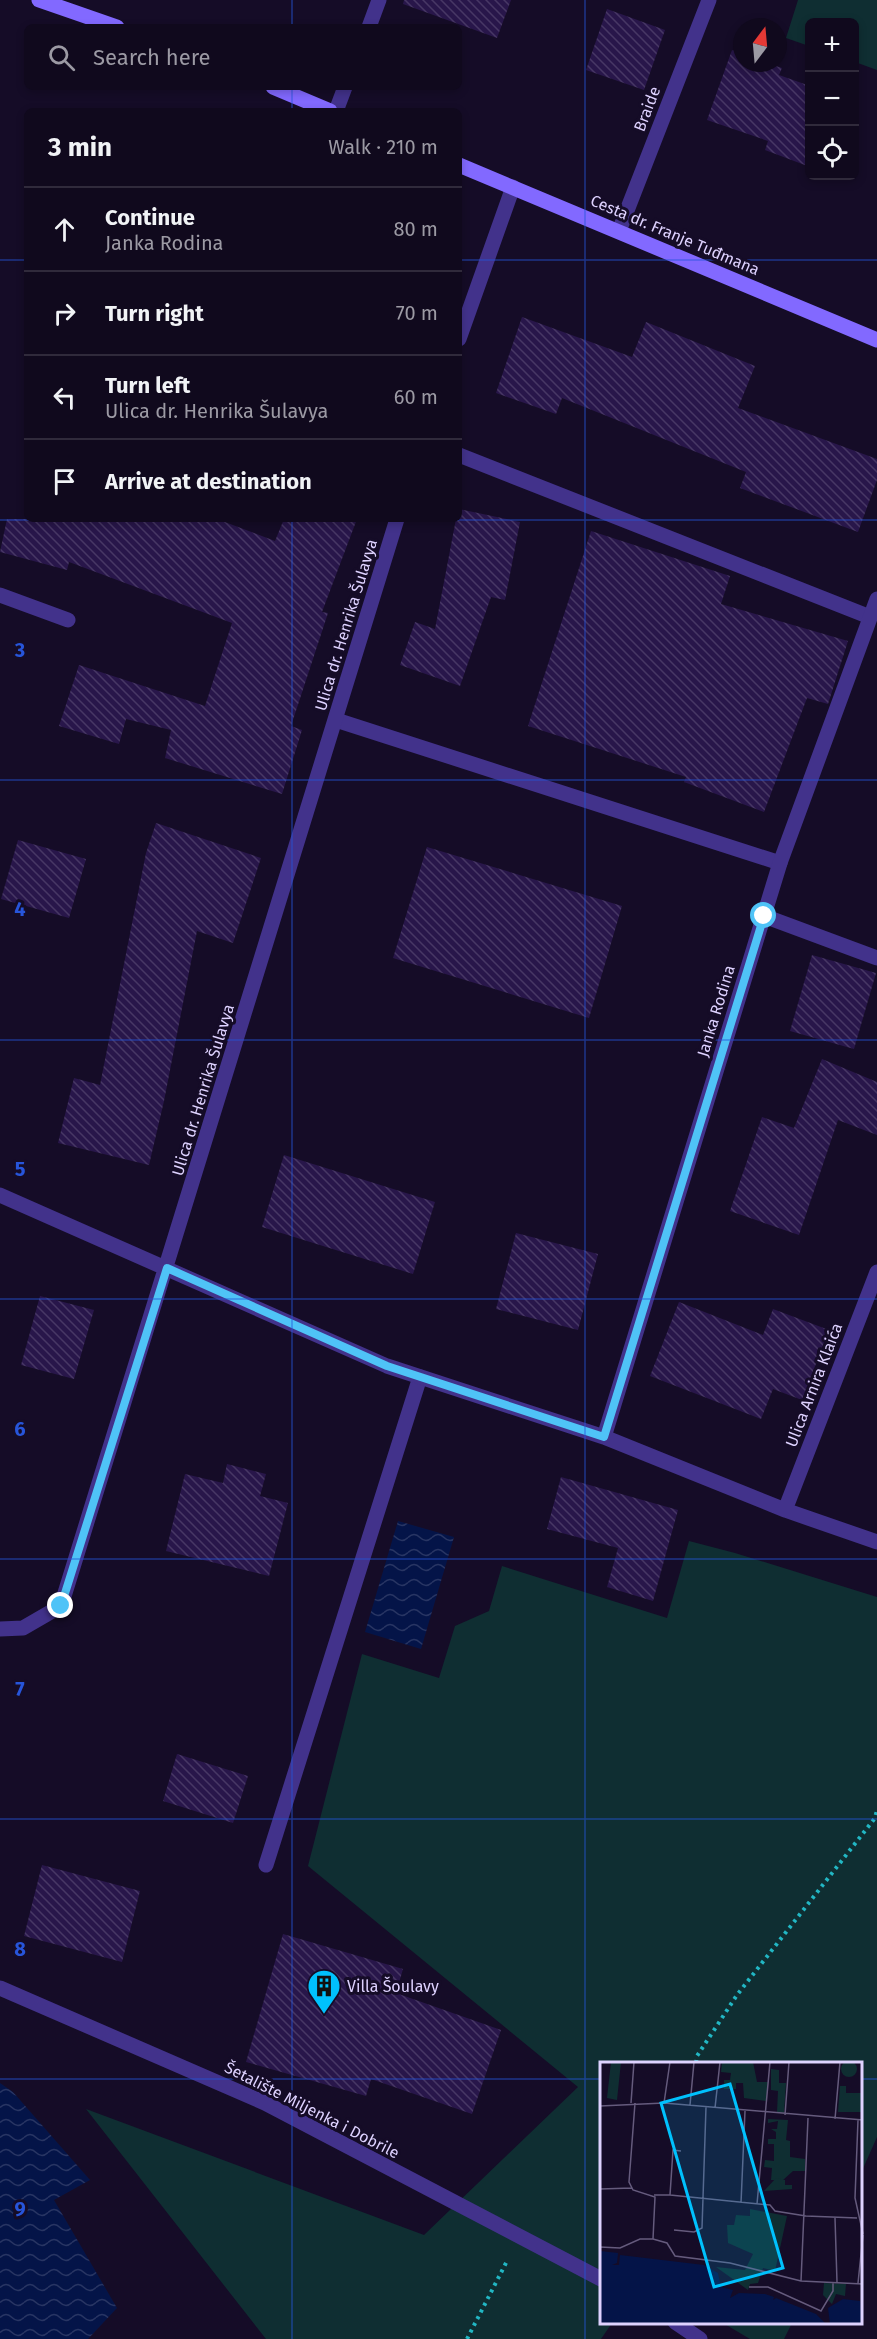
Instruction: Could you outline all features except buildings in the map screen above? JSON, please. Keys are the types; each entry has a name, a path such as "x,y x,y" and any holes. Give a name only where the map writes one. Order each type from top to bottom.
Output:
{"main road":[{"path":"39,0 108,24"},
{"path":"280,90 323,108"},
{"name":"Cesta dr. Franje Tuđmana","path":"462,166 877,340"}],"street":[{"path":"370,24 379,0"},
{"name":"Braide","path":"619,231 710,0"},
{"path":"337,108 344,90"},
{"path":"462,331 513,187"},
{"path":"462,456 870,617"},
{"name":"Ulica dr. Henrika Šulavya","path":"0,1629 23,1628 61,1606 396,522"},
{"path":"0,595 68,620"},
{"name":"Janka Rodina","path":"604,1437 780,863 877,599"},
{"path":"336,720 780,863"},
{"path":"764,916 877,958"},
{"path":"0,1195 387,1366 604,1437 785,1510 877,1542"},
{"name":"Ulica Arnira Klaića","path":"785,1510 877,1272"},
{"path":"266,1865 420,1377"},
{"name":"Šetalište Miljenka i Dobrile","path":"0,1988 265,2103 600,2278"},
{"path":"678,2324 699,2339"}],"path":[{"path":"696,2062 697,2056 737,1995 875,1818 877,1810"},
{"path":"467,2339 520,2237"}],"green space":[{"path":"798,0 877,0 877,70 859,63 859,18 805,18 805,45 787,38"},
{"path":"689,1541 877,1597 877,2137 862,2171 862,2062 600,2062 600,2324 611,2324 601,2339 266,2339 86,2109 424,2235 578,2087 308,1866 362,1654 439,1678 455,1626 489,1611 502,1566 667,1618"},
{"path":"725,2324 791,2324 784,2339 750,2339"}],"water":[{"path":"398,1521 454,1537 421,1649 365,1632"},
{"path":"0,2083 13,2092 90,2180 54,2200 117,2308 88,2339 0,2339"}],"place":[{"name":"Villa Šoulavy","path":"324,2015"}],"route":[{"path":"61,1606 167,1268 387,1366 604,1437 764,916"}]}
